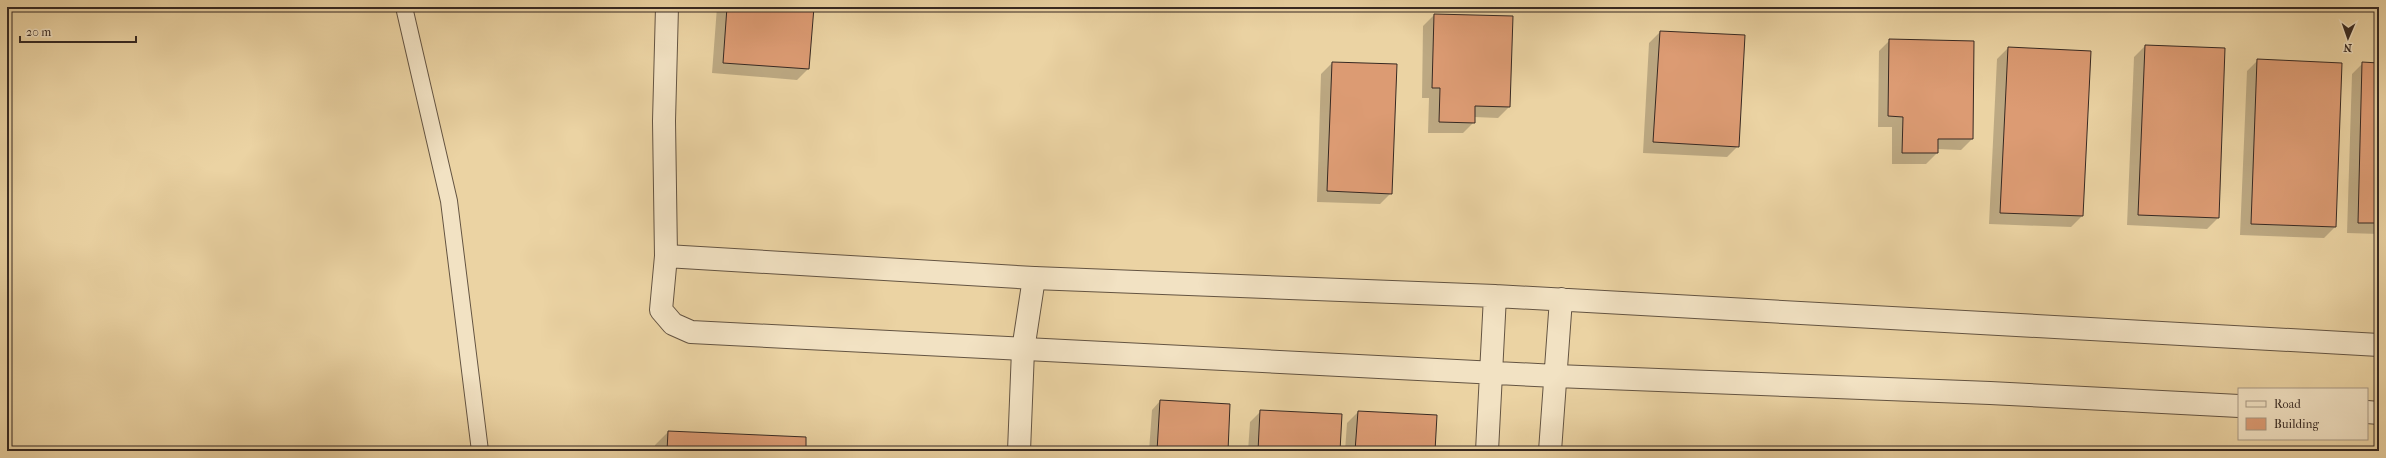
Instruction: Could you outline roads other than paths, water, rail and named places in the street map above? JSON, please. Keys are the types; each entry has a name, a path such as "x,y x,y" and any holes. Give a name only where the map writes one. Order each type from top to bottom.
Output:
{"street":[{"path":"667,7 664,121 666,256 661,310 673,324 690,332 1491,373 1990,393 2238,406"},
{"path":"666,256 1034,278 1561,299 2379,345"},
{"path":"1018,451 1023,350 1034,278"},
{"path":"1487,451 1496,296"},
{"path":"1550,451 1561,299"},
{"path":"2368,412 2379,413"}],"lane":[{"path":"404,7 449,201 480,451"}]}
